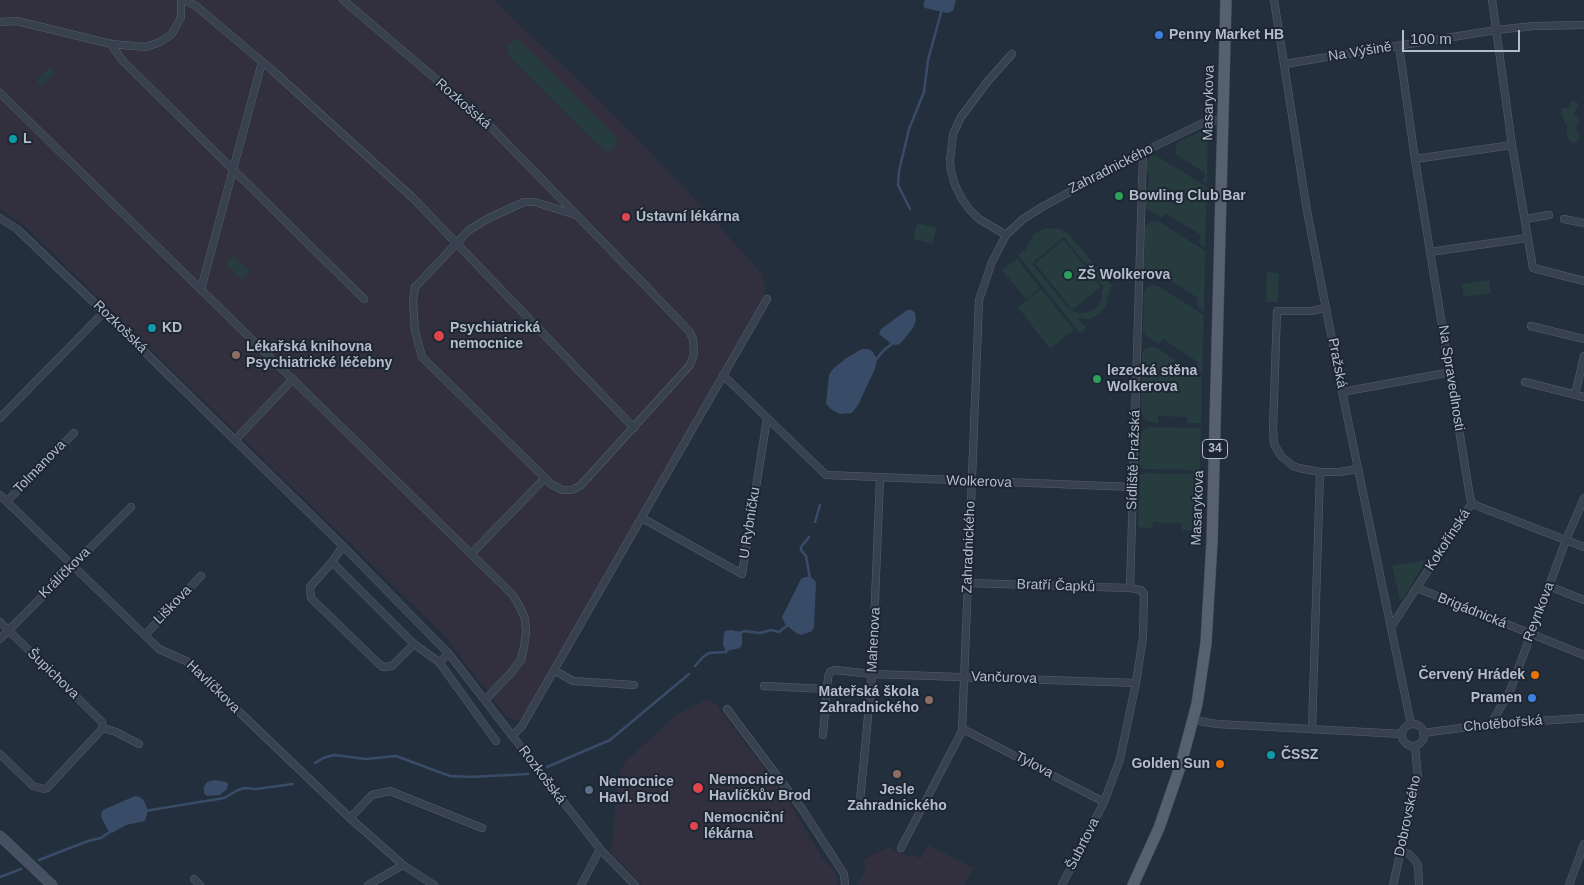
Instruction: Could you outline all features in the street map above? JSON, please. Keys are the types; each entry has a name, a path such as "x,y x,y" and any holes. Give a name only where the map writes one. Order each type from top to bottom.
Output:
{"main road":[{"name":"Masarykova","path":"1133,885 1163,816 1181,764 1193,720 1203,671 1210,589 1226,0"},
{"path":"0,836 52,885"}],"street":[{"path":"0,22 17,21 111,44 146,47 160,42 172,34 181,16 182,0 196,6 262,62 413,198 634,428"},
{"name":"Rozkošská","path":"343,0 484,120 689,331 693,339 694,354 690,366 581,486 572,490 562,490 551,484 422,357 415,331 412,302 416,287 456,243 469,230 490,218 524,202 534,202 576,215"},
{"name":"Pražská","path":"1274,0 1307,211 1325,308 1411,724"},
{"path":"1492,0 1512,145 1533,268 1584,281"},
{"name":"Na Výšině","path":"1284,64 1496,30 1534,26 1584,25"},
{"path":"111,44 122,60 364,299"},
{"name":"Na Spravedlnosti","path":"1399,46 1415,159 1472,503"},
{"path":"1006,236 980,219 969,209 962,199 956,184 951,171 950,161 953,134 961,117 988,81 1012,54"},
{"path":"201,290 262,62"},
{"path":"0,93 512,594 520,607 525,626 524,647 520,660 510,674 485,700"},
{"name":"Zahradnického","path":"900,848 959,740 963,729 979,300 992,262 1006,236 1023,219 1042,207 1143,152 1204,123 1223,119"},
{"path":"1415,159 1512,145"},
{"name":"Sídliště Pražská","path":"1130,588 1143,152"},
{"path":"1525,219 1549,215"},
{"name":"Rozkošská","path":"0,218 17,229 104,312 343,546 449,654 600,849 635,885"},
{"path":"1564,218 1584,223"},
{"path":"1430,252 1527,238"},
{"path":"512,736 522,726 767,299"},
{"path":"1325,308 1312,311 1277,311 1272,430 1276,449 1286,461 1299,468 1320,472 1358,469"},
{"path":"0,418 104,312"},
{"path":"1531,326 1584,338"},
{"path":"1575,395 1584,356"},
{"path":"1342,392 1451,372"},
{"path":"722,375 767,419"},
{"path":"235,440 293,379"},
{"path":"1525,382 1584,397"},
{"name":"Wolkerova","path":"767,419 826,475 1133,487"},
{"name":"U Rybníčku","path":"642,518 742,574 767,419"},
{"name":"Tolmanova","path":"7,501 74,433"},
{"path":"1312,730 1320,472"},
{"path":"472,553 545,478"},
{"name":"Mahenova","path":"860,801 872,674 880,478"},
{"name":"Havlíčkova","path":"0,495 144,635 162,651 179,657 189,664 350,818 404,865 434,885"},
{"name":"Reynkova","path":"1491,724 1510,691 1566,540 1584,498"},
{"name":"Kokořínská","path":"1390,627 1472,503 1480,508 1584,547"},
{"name":"Králíčkova","path":"0,639 131,508"},
{"path":"343,546 310,587 311,598 378,664 392,666 414,644"},
{"path":"332,562 414,644 438,662 496,741"},
{"name":"Liškova","path":"144,635 201,576"},
{"name":"Bratří Čapků","path":"968,583 1138,589 1143,592 1145,597 1143,637 1136,683"},
{"path":"1549,586 1584,600"},
{"name":"Brigádnická","path":"1417,588 1584,655"},
{"name":"Šupichova","path":"0,622 102,722 103,728"},
{"path":"438,662 449,654"},
{"path":"554,670 573,681 634,685"},
{"name":"Vančurova","path":"826,689 830,672 835,670 872,674 1136,683"},
{"path":"1104,802 1120,759 1136,683"},
{"path":"764,686 826,689 823,734"},
{"path":"727,709 802,809 844,874 845,885"},
{"name":"Chotěbořská","path":"1423,733 1491,724 1584,718"},
{"path":"1193,720 1217,724 1402,734"},
{"path":"1411,724 1418,726 1423,733 1422,741 1415,746 1410,746 1406,743 1402,734 1405,728 1411,724"},
{"path":"0,754 33,786 44,789 48,788 103,728 116,732 139,744"},
{"name":"Tylova","path":"963,729 1104,802"},
{"name":"Dobrovského","path":"1393,885 1418,778 1415,746"},
{"path":"350,818 372,795 390,791 482,828"},
{"name":"Šubrtova","path":"1062,885 1104,802"},
{"path":"1569,885 1580,865 1584,844"},
{"path":"581,885 600,849"},
{"path":"1401,851 1409,854 1418,865 1419,885"},
{"path":"368,885 404,865"},
{"path":"194,879 200,885"}],"shaded area":[{"name":"Psychiatrická nemocnice","path":"0,0 493,0 574,76 642,144 696,200 761,273 765,286 764,295 523,717 519,720 515,721 507,717 443,634 27,228 0,208"},
{"name":"Nemocnice Havlíčkův Brod","path":"705,700 716,703 786,797 822,858 835,871 838,885 642,885 609,850 612,848 617,780 625,762 675,716"},
{"path":"928,845 974,868 964,885 857,885 866,868 863,860 889,847 910,858 912,854 921,859"}],"green space":[{"path":"514,39 518,39 614,135 618,141 614,149 608,152 603,150 509,56 507,48"},
{"path":"49,67 55,72 42,86 36,80"},
{"path":"1573,100 1577,102 1578,106 1574,114 1580,120 1579,124 1576,125 1576,130 1580,136 1577,142 1573,143 1567,137 1567,124 1560,113 1563,108 1570,108 1570,103"},
{"path":"1205,129 1208,130 1207,184 1203,181 1205,173 1175,154 1177,143"},
{"path":"1152,155 1155,155 1207,187 1205,248 1199,243 1201,235 1165,213 1161,218 1146,208 1146,190 1149,176 1146,166"},
{"path":"1153,221 1160,222 1205,251 1204,312 1196,305 1198,298 1163,276 1159,282 1147,274 1144,268 1145,228"},
{"path":"917,223 937,228 932,244 913,239"},
{"path":"1045,228 1060,229 1069,234 1112,286 1106,306 1099,314 1090,319 1078,318 1086,328 1080,333 1018,255 1024,250 1026,252 1034,234","holes":["1064,237 1103,286 1101,301 1096,308 1092,311 1080,313 1072,311 1033,265 1033,262"]},
{"name":"ZŠ Wolkerova","path":"1064,240 1101,287 1072,310 1035,263"},
{"path":"234,256 250,272 242,280 226,264"},
{"name":"ZŠ Wolkerova","path":"1017,259 1040,288 1026,299 1002,270"},
{"path":"1267,272 1279,273 1278,302 1266,302"},
{"path":"1489,280 1491,293 1464,297 1462,284"},
{"path":"1153,285 1204,315 1202,375 1196,368 1198,362 1163,339 1159,344 1146,336 1143,331 1144,293 1146,288"},
{"name":"ZŠ Wolkerova","path":"1041,289 1074,330 1050,349 1018,307"},
{"path":"1150,347 1157,348 1202,378 1201,423 1188,423 1187,417 1158,416 1158,423 1144,419 1141,412 1142,354 1145,349"},
{"path":"1150,427 1201,428 1198,531 1182,530 1182,523 1153,522 1152,529 1138,527 1140,475 1146,473 1193,474 1193,470 1145,469 1141,467 1139,464 1140,436 1142,431"},
{"path":"1426,560 1403,599 1400,600 1392,566"}],"water":[{"path":"925,0 956,0 953,11 947,13 925,8 923,5"},
{"path":"907,310 912,310 915,313 916,320 913,328 900,344 895,345 879,334 881,329"},
{"path":"862,349 869,349 873,352 877,359 875,369 858,405 852,413 840,414 826,404 829,375 845,359"},
{"path":"811,577 816,582 814,627 812,631 801,635 785,624 782,617 801,579"},
{"path":"731,630 742,632 742,644 740,648 726,651 723,645 724,633"},
{"path":"214,780 227,782 227,789 220,795 207,796 204,793 204,787 207,782"},
{"path":"135,796 140,797 144,801 148,811 145,821 126,825 112,833 109,832 102,819 101,814 103,810"}],"waterway":[{"path":"910,209 898,185 899,171 909,129 924,92 928,60 942,9"},
{"path":"875,361 894,342"},
{"path":"815,522 820,505"},
{"path":"809,537 801,547 801,550 806,556 810,578"},
{"path":"740,633 744,631 760,633 771,630 779,632 788,625"},
{"path":"695,666 709,653 726,652 727,649"},
{"path":"547,767 610,740 689,674"},
{"path":"315,763 323,758 334,755 366,759 396,756 450,776 471,777 528,774"},
{"path":"145,811 224,798 245,788 256,789 293,784"},
{"path":"39,860 88,841 101,838 111,831"},
{"path":"0,877 21,869"}],"place":[{"name":"Penny Market HB","path":"1159,35"},
{"name":"L","path":"13,139"},
{"name":"Bowling Club Bar","path":"1119,196"},
{"name":"Ústavní lékárna","path":"626,217"},
{"name":"ZŠ Wolkerova","path":"1068,275"},
{"name":"KD","path":"152,328"},
{"name":"Psychiatrická nemocnice","path":"439,336"},
{"name":"Lékařská knihovna Psychiatrické léčebny","path":"236,355"},
{"name":"lezecká stěna Wolkerova","path":"1097,379"},
{"name":"Červený Hrádek","path":"1535,675"},
{"name":"Pramen","path":"1532,698"},
{"name":"Mateřská škola Zahradnického","path":"929,700"},
{"name":"ČSSZ","path":"1271,755"},
{"name":"Golden Sun","path":"1220,764"},
{"name":"Jesle Zahradnického","path":"897,774"},
{"name":"Nemocnice Havlíčkův Brod","path":"698,788"},
{"name":"Nemocnice Havl. Brod","path":"589,790"},
{"name":"Nemocniční lékárna","path":"694,826"}]}
